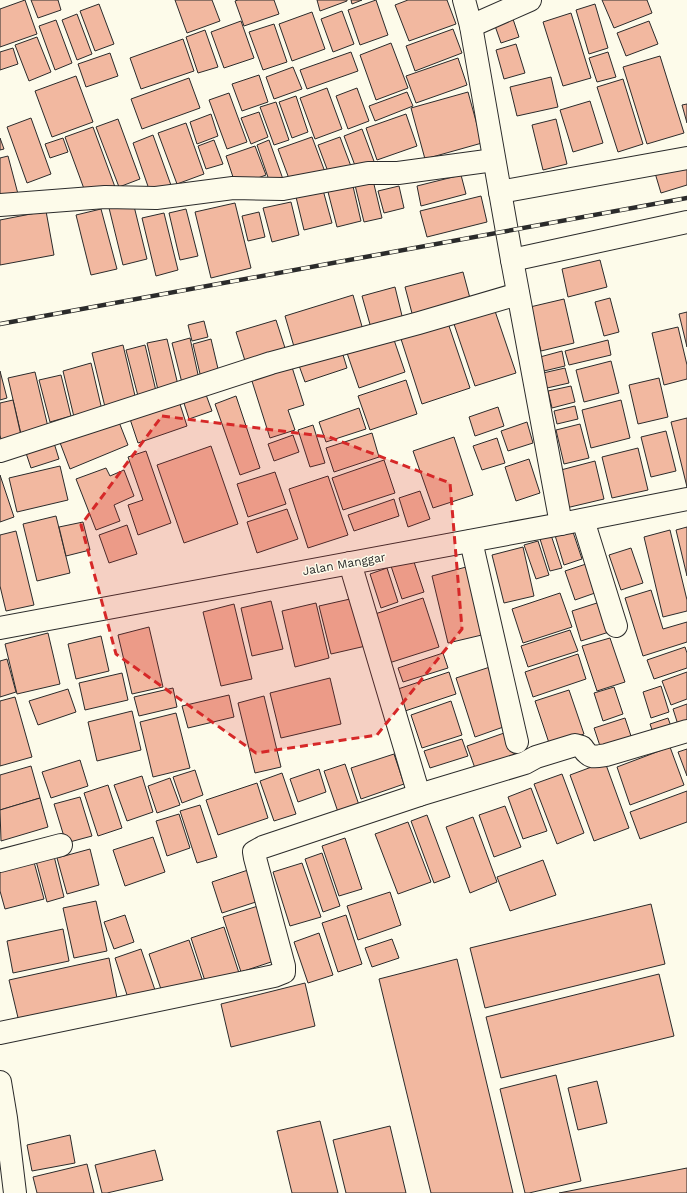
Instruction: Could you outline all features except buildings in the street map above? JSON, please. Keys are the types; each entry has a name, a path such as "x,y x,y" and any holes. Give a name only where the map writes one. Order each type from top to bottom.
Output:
{"street":[{"path":"464,0 471,26 518,294 561,524"},
{"path":"471,26 530,0"},
{"path":"500,192 687,158"},
{"path":"0,205 105,197 156,198 233,188 283,189 368,173 398,173 494,160"},
{"path":"512,260 687,222"},
{"path":"0,451 270,363 419,323 518,294"},
{"name":"Jalan Manggar","path":"0,628 583,520 687,499"},
{"path":"583,520 616,626"},
{"path":"470,541 517,742"},
{"path":"350,563 419,795"},
{"path":"0,1033 274,976 284,972 284,966 254,858 254,852 263,847 419,795 525,763 536,757 575,745 582,747 586,754 593,757 606,755 687,731"},
{"path":"0,861 61,845"},
{"path":"0,1082 3,1119 15,1193"}],"highlighted area":[{"path":"162,416 329,437 450,483 462,629 377,735 256,753 116,654 81,525"}],"railway":[{"path":"0,324 687,198"}]}
